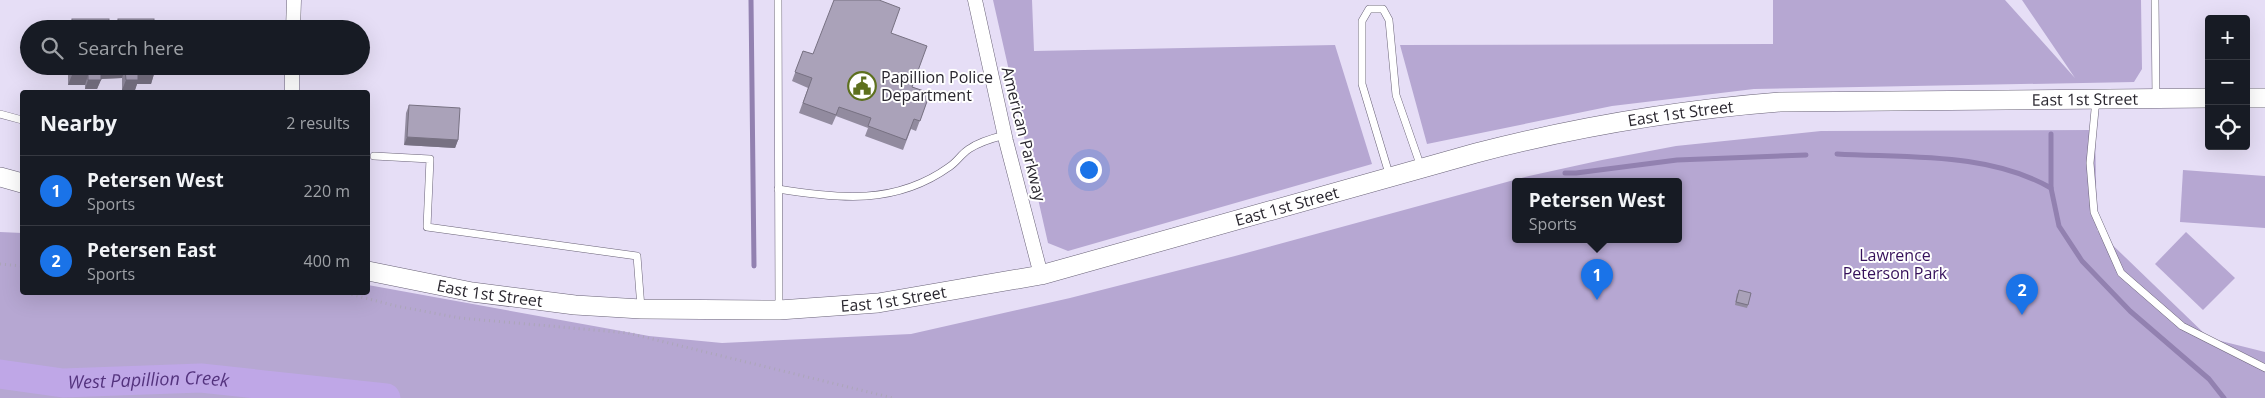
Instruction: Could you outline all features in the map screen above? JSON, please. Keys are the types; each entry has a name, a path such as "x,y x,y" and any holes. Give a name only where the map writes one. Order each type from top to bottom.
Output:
{"main road":[{"name":"East 1st Street","path":"370,271 472,292 575,305 641,309 779,310 878,303 1041,275 1537,137 1614,122 1729,106 1821,101 2205,98"},
{"path":"2250,98 2265,98"},
{"path":"0,177 20,182"}],"street":[{"path":"293,20 294,0"},
{"name":"American Parkway","path":"975,0 1005,135 1041,275"},
{"path":"292,75 292,90"}],"lane":[{"path":"778,0 779,310"},
{"path":"2155,0 2156,98"},
{"path":"1390,178 1362,84 1362,21 1369,9 1383,9 1389,20 1396,95 1422,169"},
{"path":"2096,98 2090,163 2094,212 2121,273 2182,326 2265,368"},
{"path":"0,114 20,119"},
{"path":"778,189 825,196 859,198 910,188 950,167 969,148 1005,135"},
{"path":"374,156 430,159 428,227 637,256 641,309"}],"path":[{"path":"0,264 20,266"},
{"path":"354,295 396,306 460,318 628,333 893,398"}],"green space":[{"path":"993,0 1032,0 1034,51 1335,45 1372,164 1068,251 1048,243"},
{"path":"1773,0 2005,0 2075,78 2022,0 2141,0 2142,69 2134,82 1754,89 1612,106 1427,144 1400,45 1773,44"},
{"name":"Lawrence Peterson Park","path":"2095,130 2097,230 2209,338 2265,352 2265,398 0,398 0,232 20,233 20,295 370,295 370,285 649,336 722,343 911,334 1070,298 1235,256 1512,181 1512,243 1682,243 1682,178 1522,178 1676,146 1821,131"},
{"path":"2183,170 2265,176 2265,228 2180,222"},
{"path":"2186,232 2235,278 2203,310 2155,264"}],"building":[{"path":"834,0 879,0 900,8 891,33 927,46 912,87 930,93 920,121 914,119 906,140 868,126 871,118 839,107 836,115 803,103 812,78 795,72 803,51 813,54"},
{"path":"72,19 109,19 109,20"},
{"path":"118,19 154,19 154,20"},
{"path":"88,75 101,75 101,80 88,80"},
{"path":"126,75 138,75 138,80 126,80"},
{"path":"409,105 460,108 458,140 407,137"},
{"path":"1739,290 1751,293 1748,305 1736,302"}],"waterway":[{"path":"751,0 754,266"},
{"path":"2051,134 2051,188 2059,226 2082,261 2130,311 2209,379 2224,398"},
{"path":"1837,154 1919,157 1974,162 2027,176 2051,188"},
{"path":"1565,173 1677,160 1806,155"},
{"name":"West Papillion Creek","path":"0,374 63,383 201,378 386,398"}],"place":[{"name":"Papillion Police Department","path":"862,86"},
{"name":"Petersen West","path":"1597,300"},
{"name":"Petersen East","path":"2022,315"}]}
